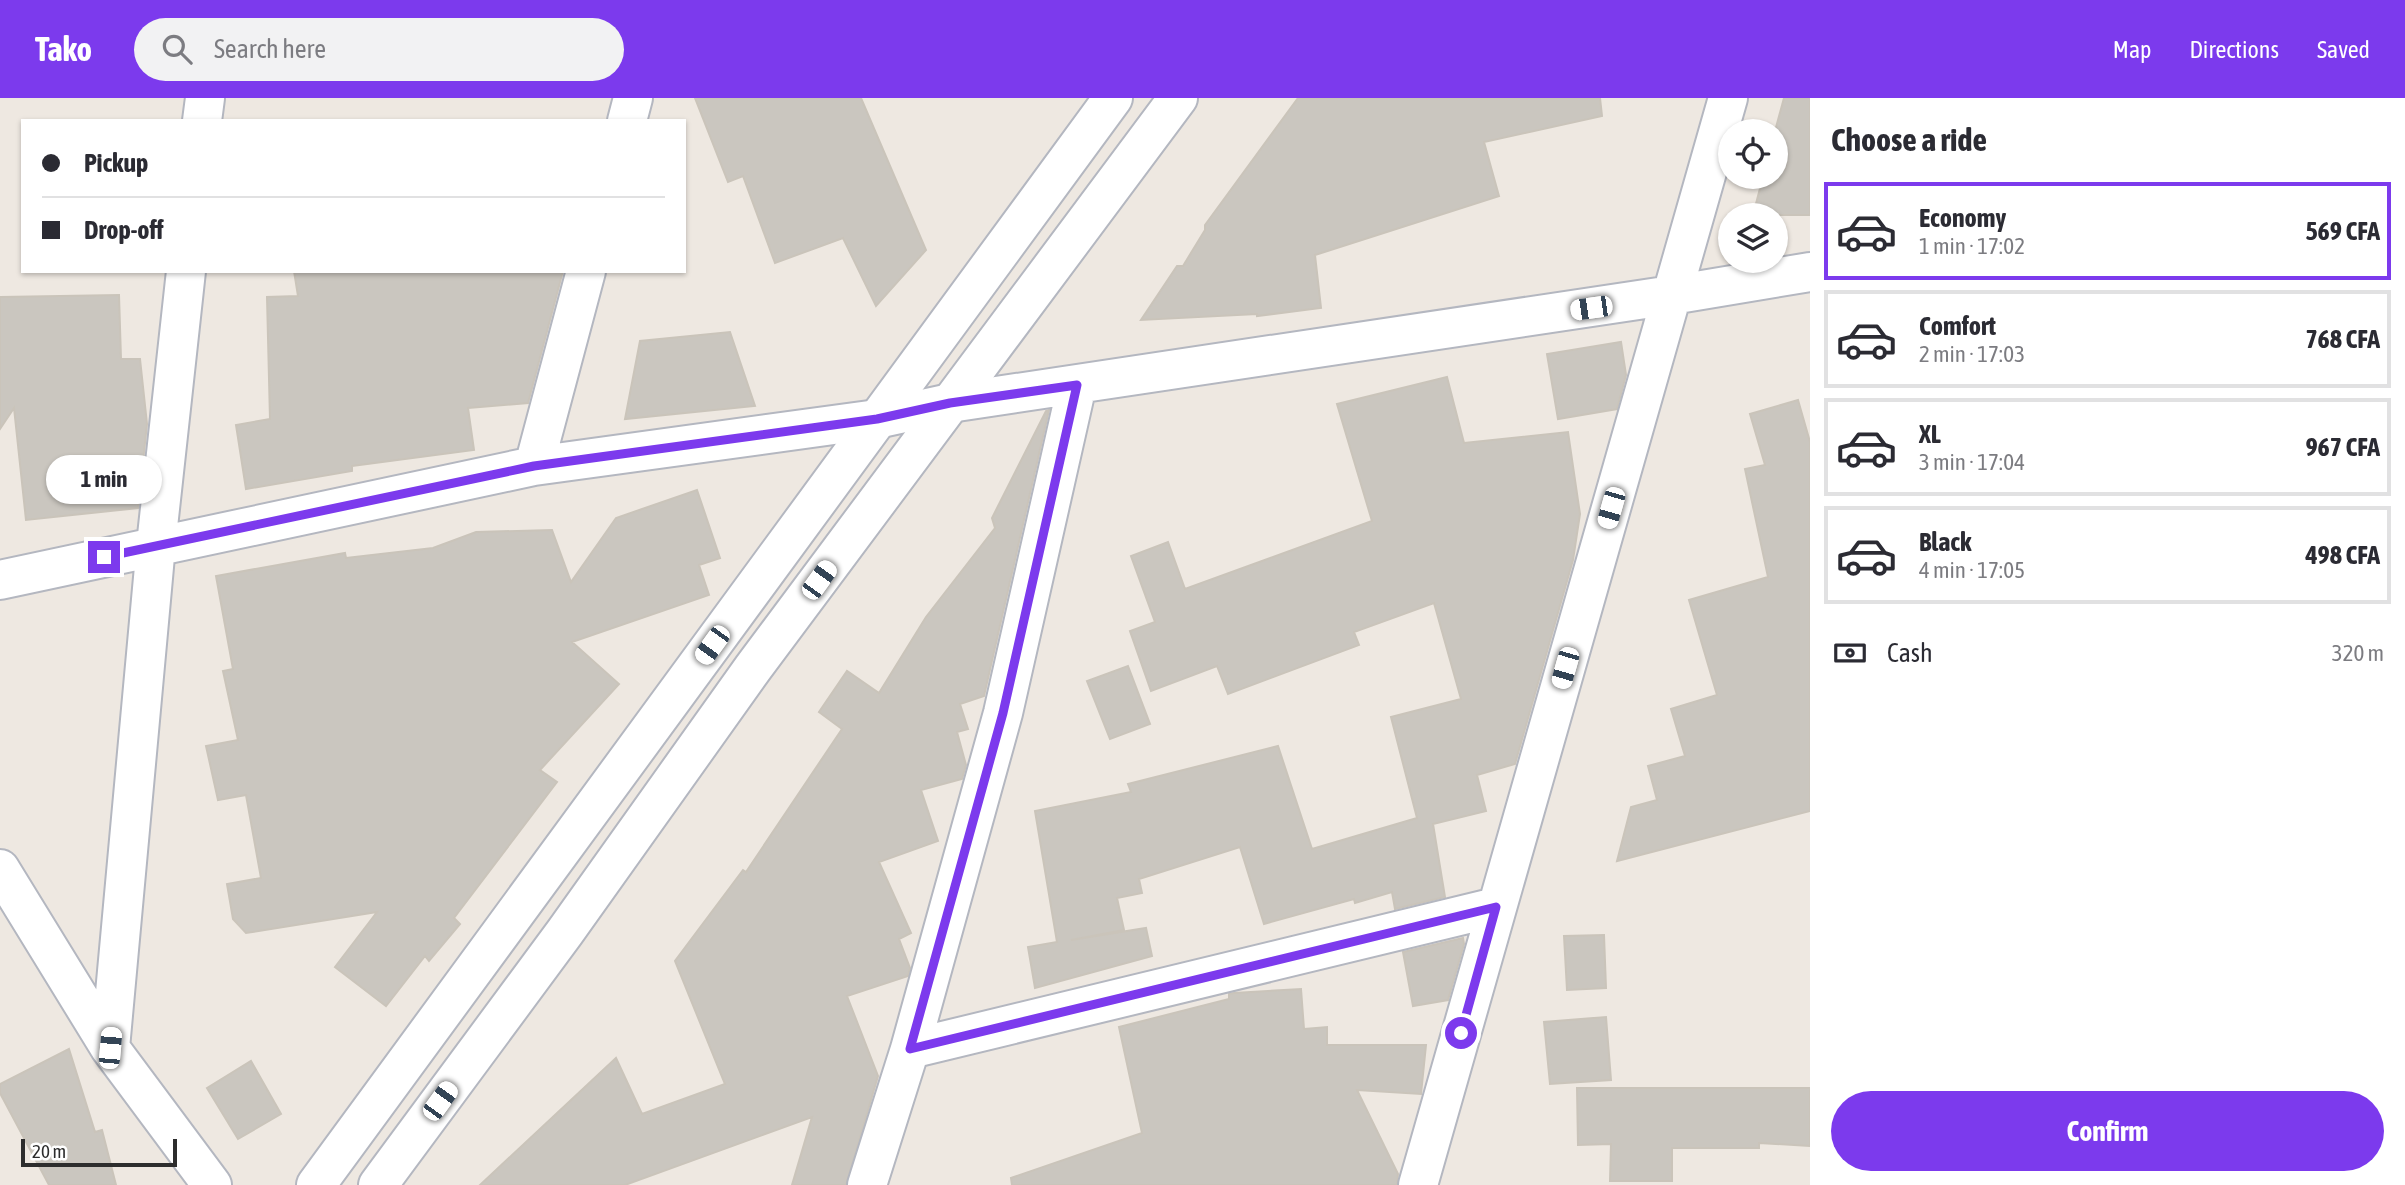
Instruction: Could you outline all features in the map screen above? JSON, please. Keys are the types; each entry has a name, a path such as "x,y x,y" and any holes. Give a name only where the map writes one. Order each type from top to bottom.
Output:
{"street":[{"path":"202,119 205,98"},
{"path":"628,119 633,98"},
{"path":"317,1185 1113,98"},
{"path":"378,1185 565,932 753,668 1178,98"},
{"path":"1418,1185 1728,98"},
{"path":"0,580 534,466 877,419 950,403 1810,272"},
{"path":"110,1048 156,545 186,273"},
{"path":"534,466 585,273"},
{"path":"867,1185 910,1049 1003,713 1077,385"},
{"path":"0,869 110,1048 212,1185"},
{"path":"910,1049 1496,907"}],"building":[{"path":"695,98 861,98 926,250 876,306 843,238 775,263 743,176 728,182"},
{"path":"1298,98 1600,98 1602,116 1484,142 1499,196 1315,255 1321,308 1257,316 1141,320 1177,266 1183,266 1205,230 1205,225"},
{"path":"1784,98 1810,98 1810,215 1788,215 1788,203 1756,203 1760,189 1788,189 1788,119 1778,119"},
{"path":"294,273 562,273 528,403 468,408 474,450 352,466 352,471 246,489 236,425 270,419 267,297 298,296"},
{"path":"119,295 121,359 140,359 147,424 138,508 26,520 14,408 0,429 0,297"},
{"path":"730,332 755,406 625,419 640,341"},
{"path":"1621,342 1626,375 1617,409 1558,419 1547,354"},
{"path":"1447,377 1464,443 1568,432 1580,514 1573,560 1515,764 1477,775 1486,811 1433,824 1445,897 1395,909 1392,892 1355,903 1354,899 1264,924 1240,847 1139,879 1142,893 1117,898 1124,930 1071,940 1146,928 1152,956 1035,988 1028,947 1057,942 1035,811 1131,792 1128,784 1278,746 1312,849 1417,818 1391,717 1461,699 1434,603 1354,632 1359,645 1228,694 1217,666 1151,691 1130,631 1155,622 1131,556 1168,542 1185,589 1372,521 1337,404"},
{"path":"1798,400 1810,442 1810,811 1617,861 1631,807 1657,800 1648,766 1685,756 1671,709 1717,695 1689,600 1768,577 1745,469 1765,465 1750,414"},
{"path":"1049,410 984,696 960,704 968,729 957,732 966,765 962,779 921,790 938,841 879,862 911,933 899,939 910,968 908,976 847,996 878,1076 846,1185 792,1185 812,1117 625,1185 480,1185 616,1058 642,1114 725,1084 675,961 743,870 746,872 842,729 819,712 847,671 879,693 926,617 995,528 992,518 1046,411"},
{"path":"697,490 720,558 699,565 709,595 572,642 619,684 540,770 557,782 454,918 460,924 429,961 425,956 386,1006 335,967 377,912 246,933 233,919 227,884 261,878 246,795 218,800 206,746 238,740 223,671 233,669 216,576 345,553 346,558 433,548 476,532 552,530 571,582 616,518"},
{"path":"1128,666 1150,724 1110,739 1087,681"},
{"path":"1604,935 1606,988 1567,990 1564,936"},
{"path":"1463,938 1464,944 1448,1000 1413,1006 1403,952"},
{"path":"1301,989 1304,1029 1327,1027 1327,1045 1426,1045 1421,1094 1357,1090 1398,1174 1397,1185 1012,1185 1011,1178 1142,1133 1119,1027 1229,999 1229,994"},
{"path":"1606,1017 1611,1080 1550,1084 1544,1022"},
{"path":"69,1049 95,1132 102,1130 116,1185 49,1185 0,1093 0,1084"},
{"path":"251,1061 281,1114 238,1139 207,1088"},
{"path":"1577,1088 1810,1088 1810,1146 1759,1143 1759,1148 1672,1148 1672,1181 1610,1181 1611,1144 1578,1145"}],"route":[{"path":"104,557 534,466 877,419 950,403 1077,385 1003,713 910,1049 1496,907 1461,1033"}]}
